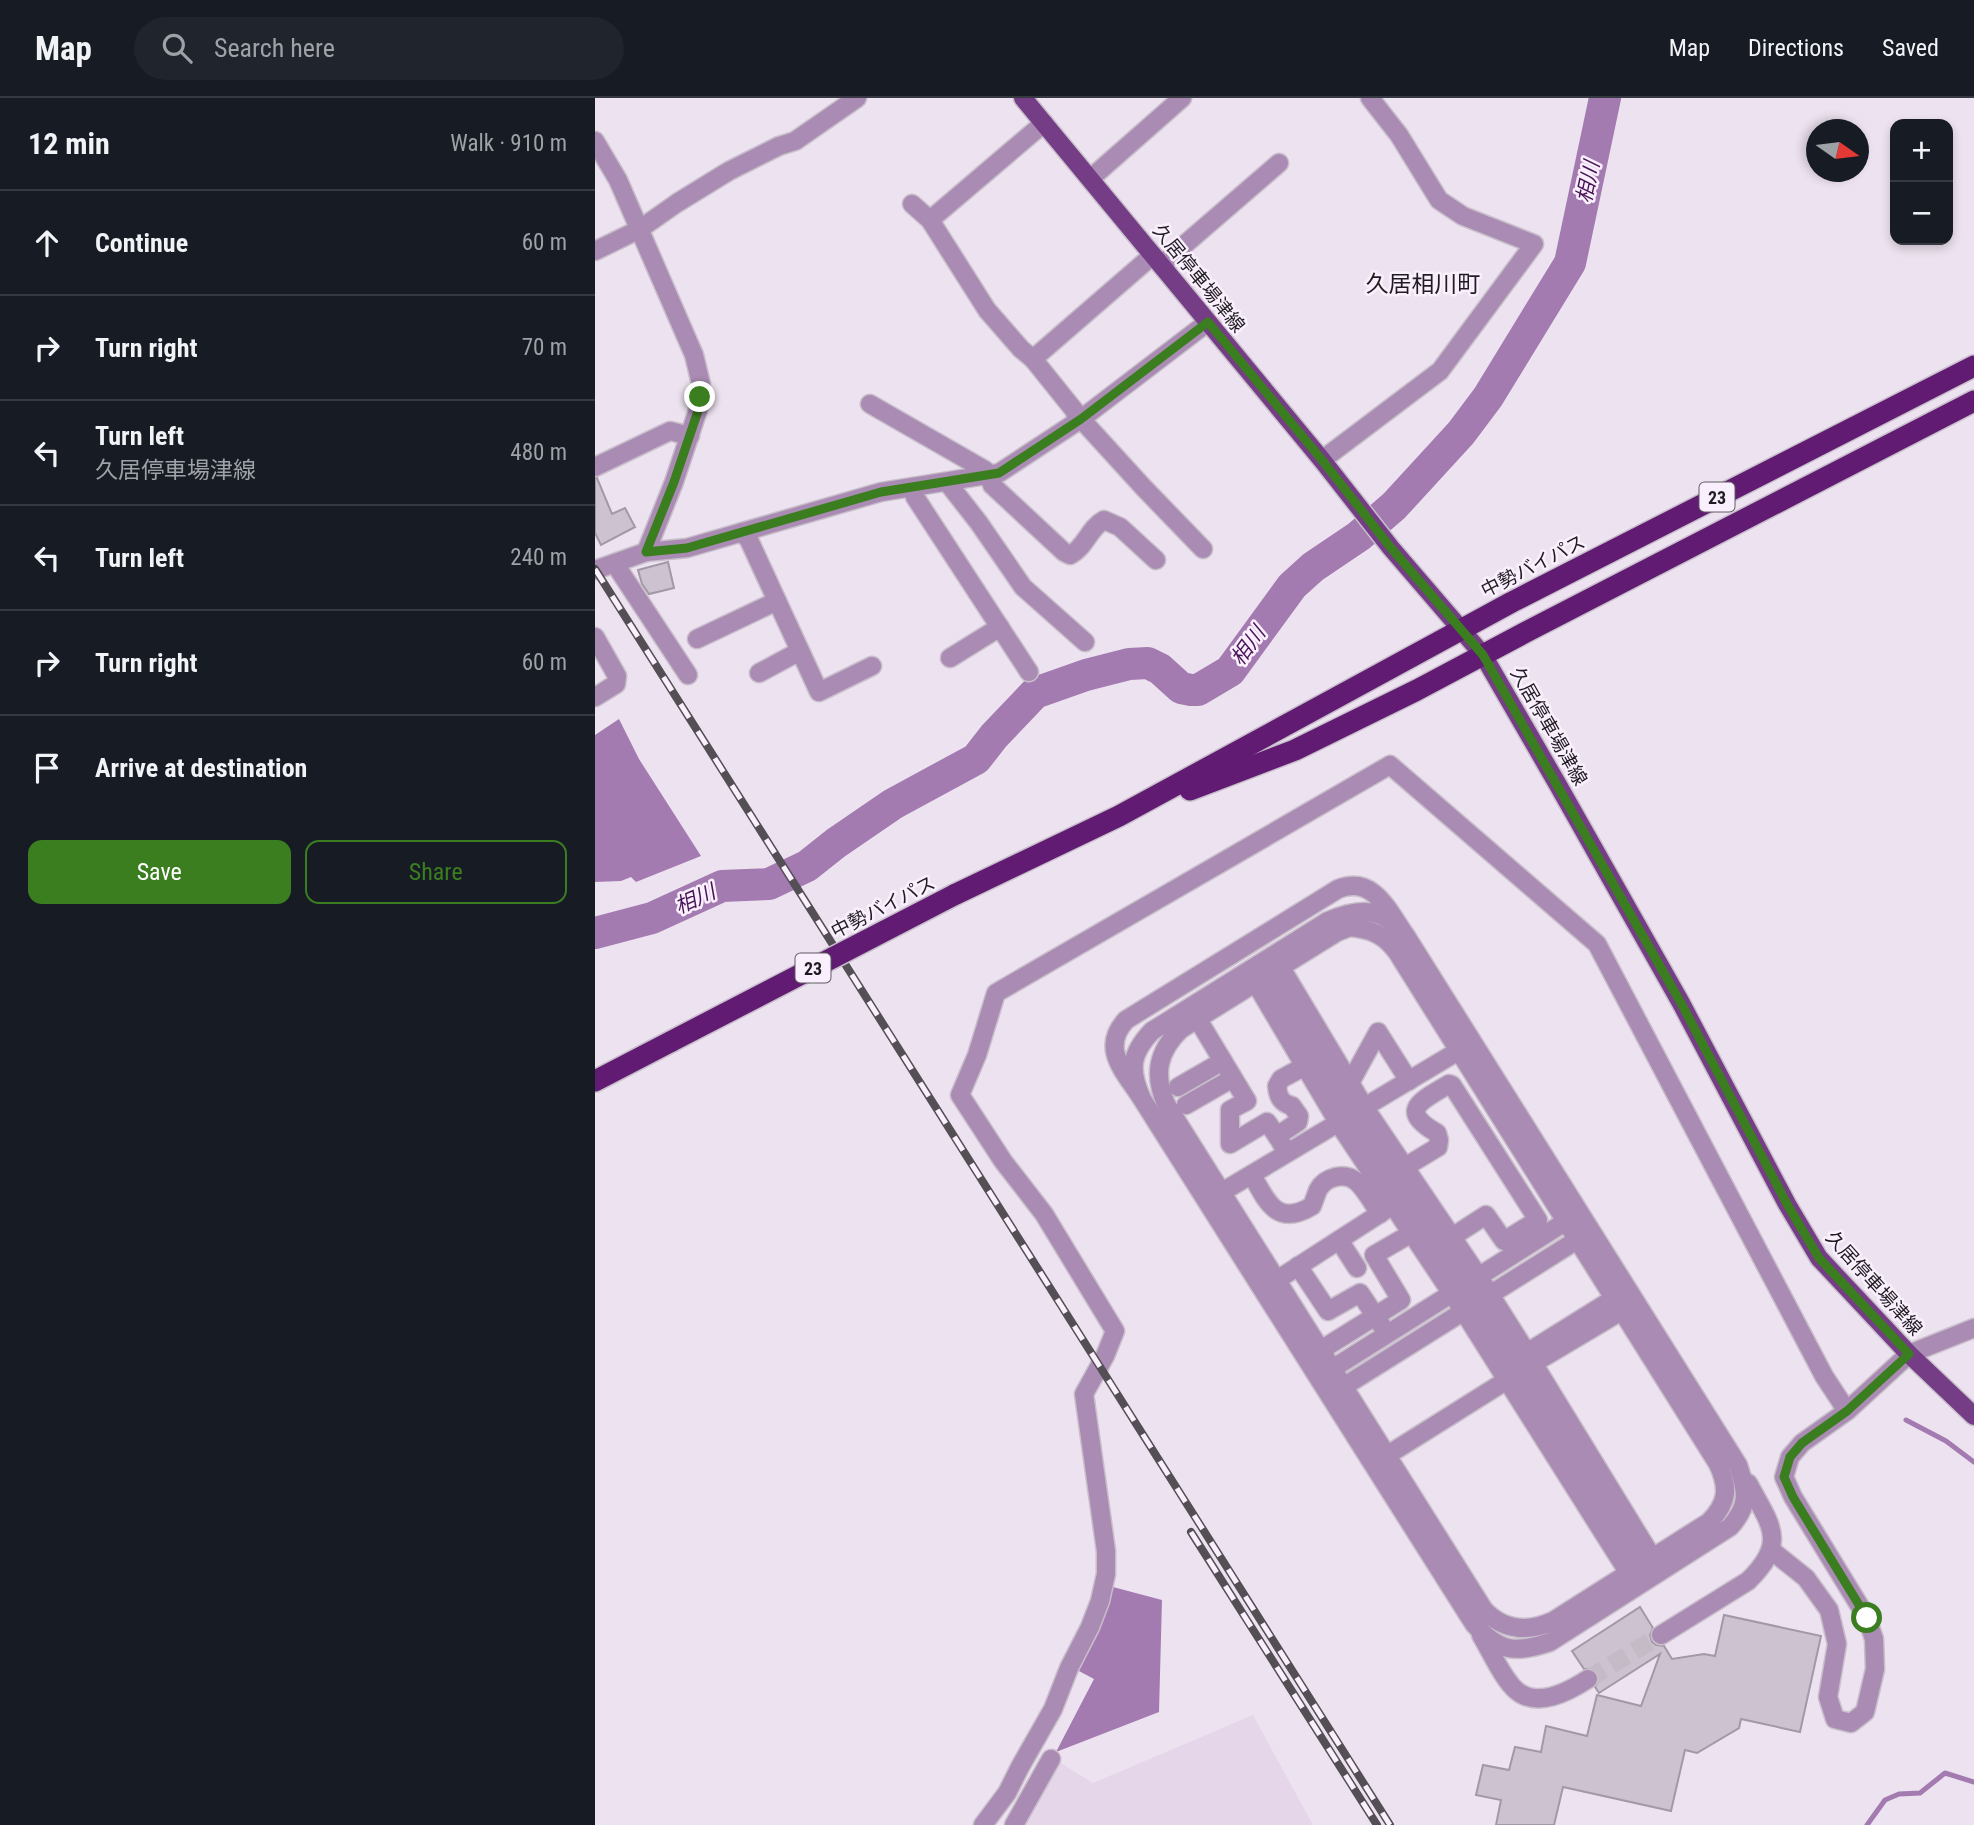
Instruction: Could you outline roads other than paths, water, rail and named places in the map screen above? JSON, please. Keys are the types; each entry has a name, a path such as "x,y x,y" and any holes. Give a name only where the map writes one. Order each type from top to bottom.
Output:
{"highway":[{"name":"中勢バイパス","path":"595,1081 954,895 1119,816 1461,629 1974,366"},
{"name":"中勢バイパス","path":"1119,816 1295,750 1974,401"}],"main road":[{"name":"久居停車場津線","path":"1023,98 1322,460 1391,548 1483,655 1681,1003 1787,1204 1819,1258 1909,1354 1974,1416"}],"street":[{"path":"595,251 640,229 729,171 795,141 857,98"},
{"path":"1090,179 1182,98"},
{"path":"1322,460 1440,372 1534,244 1463,216 1439,200 1399,135 1370,98"},
{"path":"930,220 1044,123"},
{"path":"595,141 618,180 699,370 698,411 646,552"},
{"path":"1033,359 1279,163"},
{"path":"912,204 930,220 987,310 1033,359 1079,420 1203,549"},
{"path":"595,570 646,552 687,548 881,492 999,473 1079,420 1208,322"},
{"path":"870,404 985,470 992,485 1064,552 1070,555 1077,552 1097,524 1104,520 1120,527 1156,560"},
{"path":"595,467 670,431 690,436"},
{"path":"947,482 1023,587 1085,642"},
{"path":"912,487 915,497 1029,672"},
{"path":"742,532 749,540 819,692 872,666"},
{"path":"615,564 688,675"},
{"path":"697,639 777,601"},
{"path":"950,658 1000,627"},
{"path":"595,637 617,676 615,684 595,697"},
{"path":"759,673 800,651"},
{"path":"983,1825 1007,1793 1053,1709 1100,1601 1106,1574 1106,1551 1084,1394 1115,1331 1044,1214 1003,1161 960,1095 977,1055 996,993 1390,765 1597,944 1824,1376 1847,1411"},
{"path":"1588,1679 1572,1689 1542,1698 1529,1698 1515,1690 1115,1056 1113,1046 1117,1030 1126,1020 1338,889 1351,884 1375,893 1406,936 1738,1465 1770,1524 1773,1541 1760,1570 1748,1581 1661,1635"},
{"path":"1142,1100 1135,1083 1132,1063 1141,1043 1153,1031 1328,920 1348,913 1367,912 1387,917 1406,936"},
{"path":"1365,929 1390,941 1718,1464 1725,1484 1723,1505 1717,1514 1709,1522 1553,1621 1522,1629 1501,1624 1492,1618 1484,1610 1383,1451 1166,1104 1160,1090 1159,1062 1171,1038 1197,1018 1344,930 1365,929"},
{"path":"1268,974 1305,1066 1405,1167 1452,1237 1466,1285"},
{"path":"1268,974 1350,1083"},
{"path":"1268,974 1352,1115 1466,1285 1640,1565"},
{"path":"1197,1018 1247,1101 1230,1110 1230,1144 1266,1122 1288,1153"},
{"path":"1387,1210 1352,1115 1350,1083 1378,1032 1409,1081"},
{"path":"1222,1192 1459,1050"},
{"path":"1178,1087 1193,1068 1223,1060"},
{"path":"1277,1136 1298,1122 1299,1116 1292,1106 1280,1099 1277,1086 1281,1079 1305,1066"},
{"path":"1187,1105 1210,1102 1233,1078"},
{"path":"1405,1167 1438,1147 1437,1133 1418,1119 1416,1112 1419,1102 1449,1084 1452,1085 1538,1220 1504,1241 1486,1215 1452,1237"},
{"path":"1252,1175 1268,1203 1274,1210 1284,1213 1295,1213 1312,1206 1318,1190 1332,1178 1351,1178 1466,1285"},
{"path":"1277,1280 1387,1210"},
{"path":"1332,1369 1565,1222"},
{"path":"1321,1350 1401,1300 1374,1255 1412,1233"},
{"path":"1339,1240 1357,1268"},
{"path":"1343,1387 1577,1240"},
{"path":"1298,1266 1328,1311 1360,1293 1387,1334"},
{"path":"1383,1451 1619,1304"},
{"path":"1771,1550 1806,1578 1829,1610 1837,1644 1828,1697 1835,1719 1851,1723 1865,1712 1875,1669 1874,1639 1867,1618 1793,1497 1784,1477 1790,1457 1802,1443 1847,1411 1909,1354 1974,1328"},
{"path":"1474,1624 1487,1638 1510,1648 1522,1650 1551,1642 1730,1527 1740,1516 1746,1500 1738,1465"},
{"path":"1013,1825 1051,1759"}],"waterway":[{"name":"相川","path":"595,933 652,918 722,886 769,884 807,866 893,804 976,759 1035,693 1086,675 1129,664 1148,663 1160,669 1181,688 1191,690 1198,690 1230,671 1292,586 1394,506 1461,433 1488,397 1570,263 1605,98"},
{"path":"1906,1420 1946,1441 1974,1462"},
{"path":"1867,1825 1885,1800 1899,1794 1920,1793 1945,1773 1974,1782"}],"tunnel":[{"path":"1588,1679 1661,1635"}],"railway":[{"path":"595,569 1390,1825"},
{"path":"1191,1532 1377,1825"}],"district":[{"name":"久居相川町","path":"1423,284"}]}
